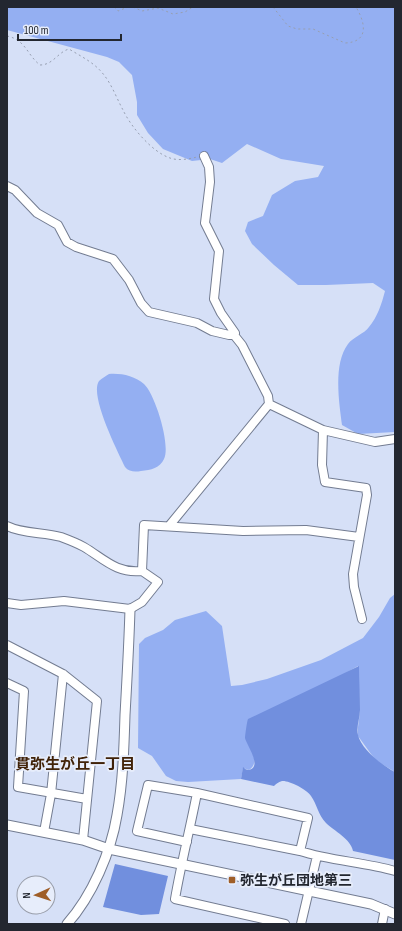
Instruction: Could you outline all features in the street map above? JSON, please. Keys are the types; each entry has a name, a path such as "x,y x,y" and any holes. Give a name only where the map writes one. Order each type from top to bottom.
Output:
{"street":[{"path":"169,526 269,404 268,396 242,345 234,335 235,333 221,313 214,299 219,251 205,223 210,182 209,167 204,156"},
{"path":"7,186 15,190 37,213 58,225 67,242 76,248 113,259 129,280 140,303 150,312 197,323 212,331 234,335"},
{"path":"269,404 323,430 375,442 395,440"},
{"path":"323,430 322,465 324,482 366,488 367,495 353,574 354,587 362,619"},
{"path":"142,571 144,525 243,532 306,530 359,536"},
{"path":"7,526 62,538 83,546 120,569 133,572 142,571 158,582 142,602 130,609 64,601 21,605 7,603"},
{"path":"67,924 78,912 95,881 109,849 117,815 124,754 130,609"},
{"path":"7,645 64,674 97,701 83,840"},
{"path":"44,832 51,794 64,674"},
{"path":"7,683 24,691 18,787 51,794 87,799"},
{"path":"187,842 137,831 148,785 198,793 308,818 300,851"},
{"path":"198,793 181,864 175,899 285,924"},
{"path":"8,827 44,832 83,840 109,849 309,890 371,904 395,914"},
{"path":"190,829 300,851 317,856 383,867 395,871"},
{"path":"302,924 317,856"},
{"path":"382,924 385,909"},
{"path":"63,924 78,912"}],"path":[{"path":"115,8 120,10 128,7"},
{"path":"133,7 142,11 158,8 173,14 185,12 193,7"},
{"path":"273,7 288,26 296,29 313,29 345,43 351,43 358,40 363,34 365,28 356,8"},
{"path":"7,36 15,38 21,43 40,65 50,63 64,50 69,49 97,66 105,76 123,111 135,130 145,141 170,158 180,160 204,156"}],"shaded area":[{"path":"7,7 395,7 395,432 358,434 342,425 338,383 340,362 343,352 350,342 364,332 372,323 379,310 385,291 373,283 298,285 252,244 245,231 248,222 263,216 272,195 295,181 318,177 324,166 281,159 247,144 222,163 210,159 192,161 163,149 148,133 137,115 137,102 132,75 119,62 107,57 7,30"},
{"path":"109,374 118,374 136,379 144,384 153,398 164,432 166,452 160,465 155,468 130,471 125,467 111,437 98,398 97,388 99,381"},
{"path":"395,594 395,772 377,761 358,736 360,712 358,666 247,729 246,736 253,754 254,762 253,766 249,770 243,768 241,779 188,782 176,781 166,776 152,756 138,748 139,644 145,638 163,630 175,620 206,611 222,626 231,686 242,685 267,679 321,660 363,638 379,617 390,598"},
{"path":"359,666 360,710 357,729 358,735 363,746 368,751 385,766 395,772 395,860 353,851 346,839 323,820 309,793 297,786 285,781 278,782 274,786 241,779 243,767 249,770 253,768 254,765 253,755 245,738 248,719"},
{"path":"115,864 168,876 159,914 141,915 103,907"}],"place":[{"name":"弥生が丘団地第三","path":"232,880"}],"district":[{"name":"貫弥生が丘一丁目","path":"75,764"}]}
